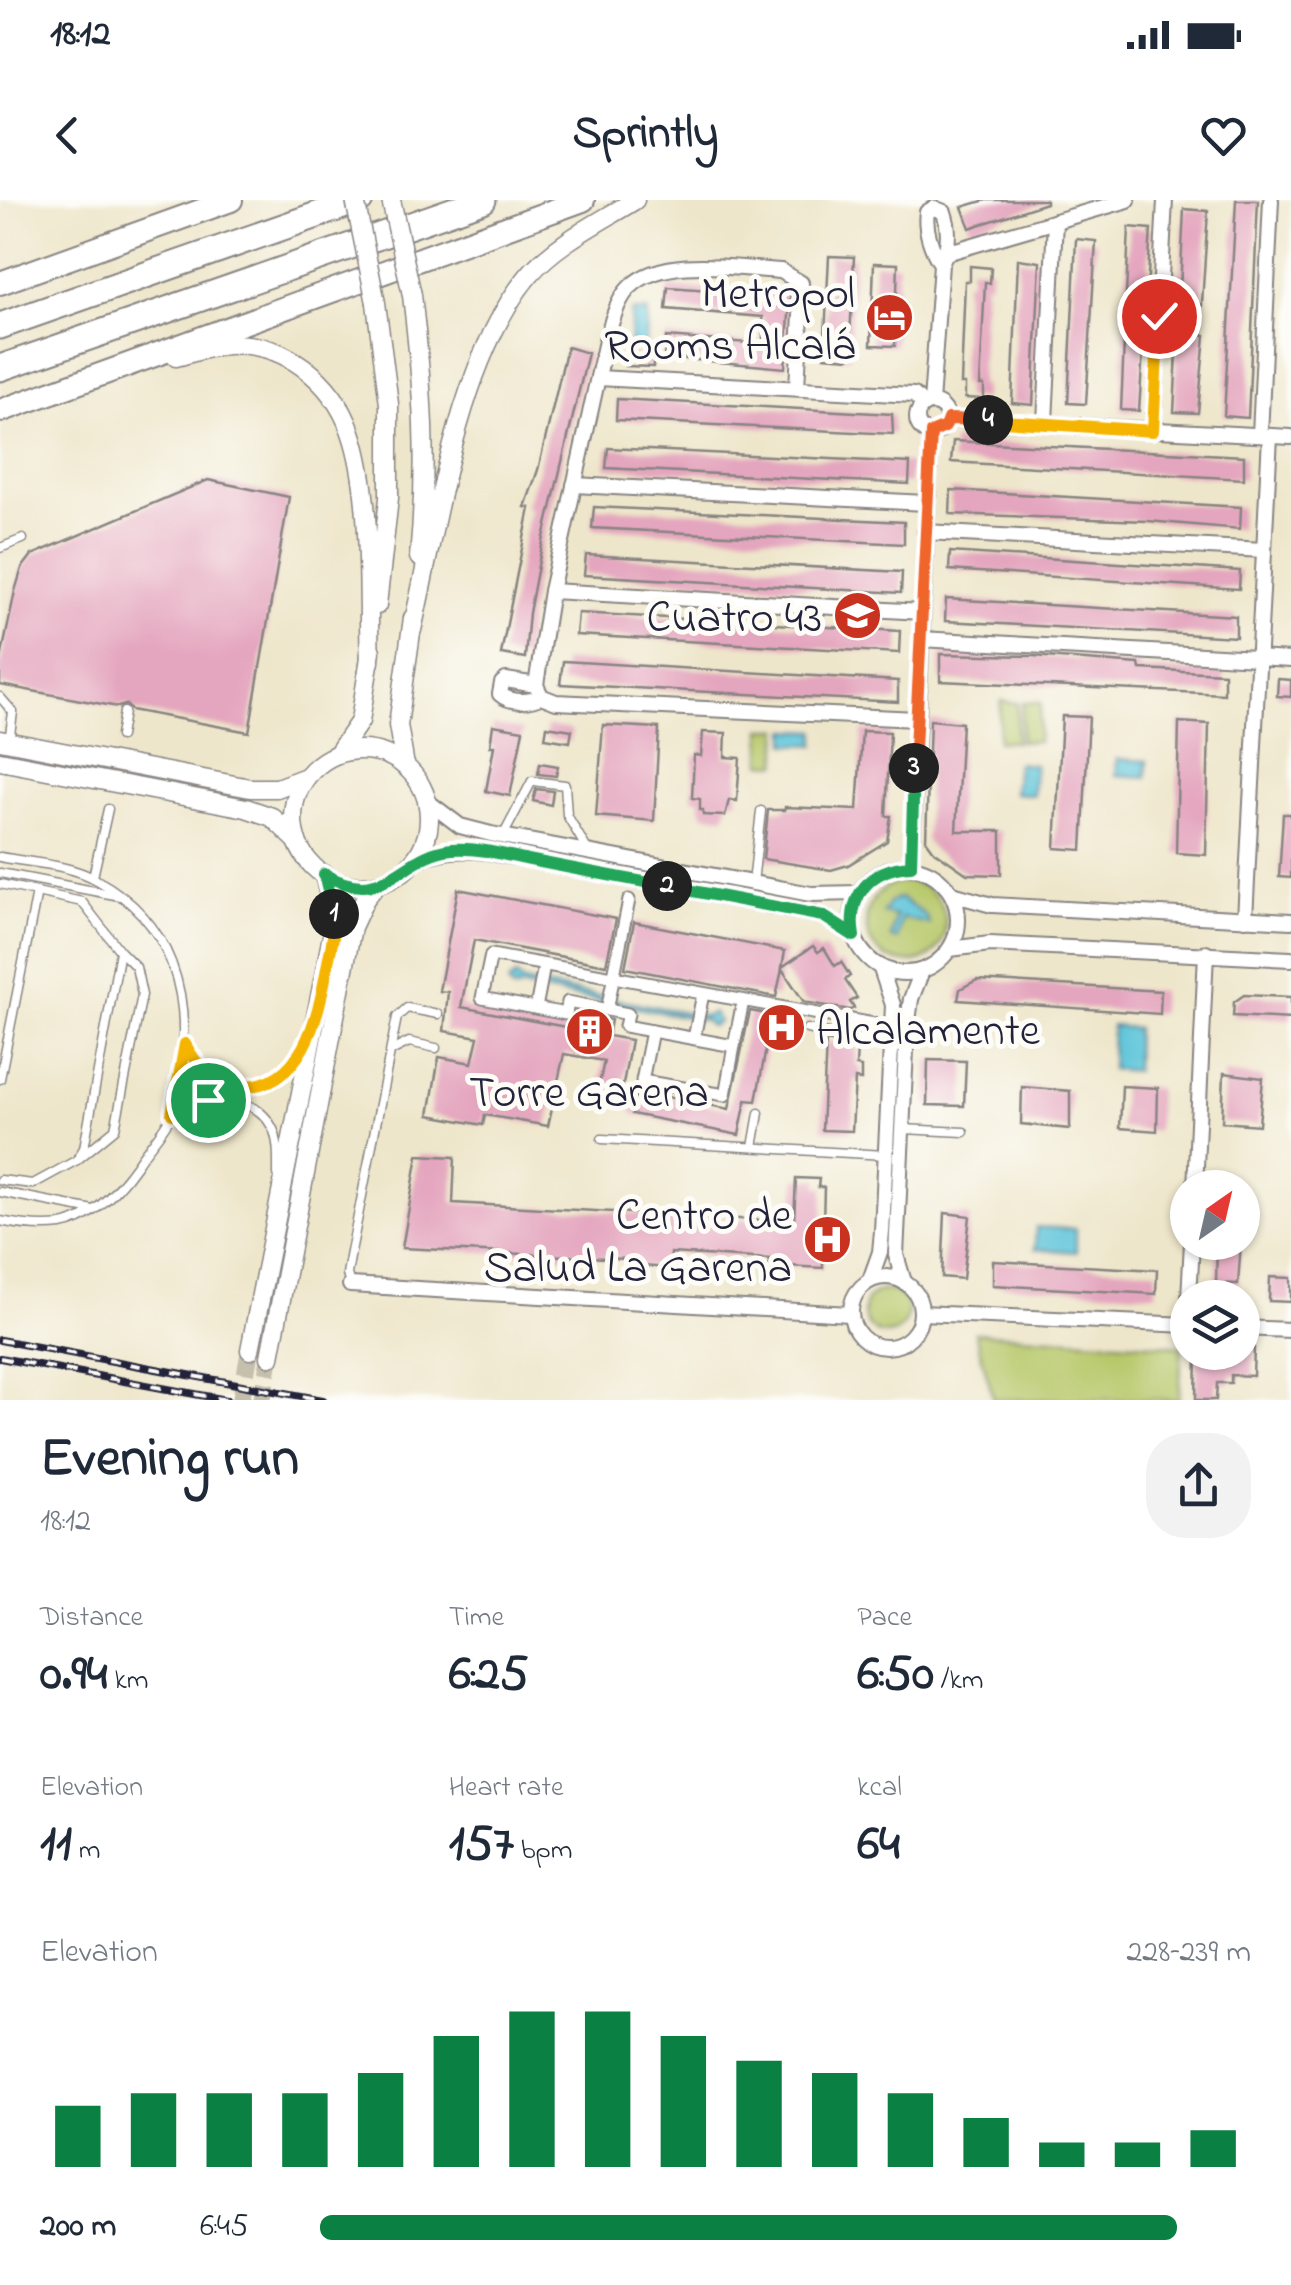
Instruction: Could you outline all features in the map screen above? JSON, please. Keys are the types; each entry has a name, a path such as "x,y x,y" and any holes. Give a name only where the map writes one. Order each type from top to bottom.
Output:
{"highway":[{"path":"66,259 193,200"},
{"path":"0,284 231,200"},
{"path":"0,326 358,200"},
{"path":"0,368 483,200"},
{"path":"0,411 583,200"}],"street":[{"path":"338,753 360,720 389,498 390,404 358,200"},
{"path":"391,200 412,295 426,449 412,630 398,725 406,766"},
{"path":"412,630 471,382 494,328 530,274 570,240 636,200"},
{"path":"931,433 919,426 917,419 928,404 944,258 1128,200"},
{"path":"1153,431 1165,200"},
{"path":"1245,919 1264,550 1271,200"},
{"path":"1045,422 1055,221"},
{"path":"797,387 801,283 781,271 674,266 632,285 618,303 598,378 551,591 538,691 556,702 917,719"},
{"path":"107,372 228,345 258,346 306,367 330,393 351,432 363,497 370,662"},
{"path":"598,378 914,395 928,404 940,405 948,419"},
{"path":"948,419 1291,437"},
{"path":"931,433 945,427 948,419"},
{"path":"911,866 931,433"},
{"path":"574,484 926,502"},
{"path":"925,532 1264,550"},
{"path":"551,591 922,612"},
{"path":"921,639 1291,660"},
{"path":"4,741 250,788 277,788 306,777"},
{"path":"297,841 293,808 306,777 338,753 374,750 406,766 427,800 428,834 413,862"},
{"path":"0,761 272,816 297,841 308,860 324,874 350,885 378,884 434,853 454,849 488,852 823,916 854,936"},
{"path":"427,800 460,826 503,836 810,894 859,893"},
{"path":"911,866 938,877 952,894 959,917 950,949 938,962 922,971 902,972 880,966 862,951 852,921 859,893 881,872 911,866"},
{"path":"250,1350 335,922 324,874"},
{"path":"270,1357 352,927 365,899 378,884"},
{"path":"952,894 992,905 1291,921"},
{"path":"609,1003 629,900"},
{"path":"950,949 990,944 1291,959"},
{"path":"1196,1170 1206,954"},
{"path":"734,1046 626,1026 628,1014 609,1003 568,1002 566,1014 482,998 491,955 874,1024"},
{"path":"536,1008 544,966"},
{"path":"870,1280 880,1252 893,1005 880,966"},
{"path":"904,1282 896,1254 908,1007 922,971"},
{"path":"694,1038 703,994"},
{"path":"652,1031 642,1081 725,1096 743,1001"},
{"path":"888,1276 904,1282 915,1292 921,1313 916,1332 891,1347 863,1340 850,1314 856,1291 870,1280 888,1276"},
{"path":"350,1285 850,1314"},
{"path":"921,1313 1170,1324"},
{"path":"1260,1329 1291,1330"}],"lane":[{"path":"0,548 23,539"},
{"path":"0,696 13,712 4,741"},
{"path":"120,736 124,712"},
{"path":"503,836 532,781 565,785 568,815 588,851"},
{"path":"93,877 108,808"},
{"path":"753,883 760,811"},
{"path":"0,857 93,877 124,897 155,929 174,964 182,1005 185,1044 172,1114"},
{"path":"0,873 124,897"},
{"path":"0,884 82,902 136,967 142,994 116,1129 77,1160 33,1184 0,1180"},
{"path":"0,1078 37,892"},
{"path":"77,1160 84,1148 120,952"},
{"path":"350,1285 350,1257 397,1017 406,1008 438,1014"},
{"path":"185,1044 196,1064 212,1078 234,1086 257,1085 272,1080 295,1062 318,1018"},
{"path":"813,1027 891,1045"},
{"path":"390,1054 396,1046 408,1042 436,1048"},
{"path":"0,1221 24,1226 63,1225 93,1210 122,1184 172,1114 187,1105 230,1100 266,1118 274,1130 278,1157 276,1224"},
{"path":"753,1147 759,1113"},
{"path":"902,1129 964,1132"},
{"path":"602,1139 886,1155"},
{"path":"0,1192 93,1210"}],"green space":[{"path":"1001,701 1018,703 1016,742 998,741"},
{"path":"1023,702 1041,703 1038,742 1020,741"},
{"path":"762,729 780,729 778,764 762,763"},
{"path":"909,881 926,888 938,899 944,913 946,928 942,941 921,960 904,962 887,957 875,948 868,935 866,920 870,906 891,885","holes":["900,898 922,913 928,923 902,917 891,937 895,899"]},
{"path":"886,1290 902,1296 908,1312 902,1328 886,1334 870,1328 864,1312 870,1296"},
{"path":"975,1333 1170,1345 1170,1370 1181,1370 1179,1400 994,1400"}],"water":[{"path":"632,311 648,312 646,344 630,343"},
{"path":"787,730 816,731 816,745 787,744"},
{"path":"1117,759 1147,761 1146,777 1116,775"},
{"path":"1017,763 1035,765 1033,795 1014,793"},
{"path":"900,898 926,916 929,924 902,918 897,940 891,938 896,916 883,913 890,902"},
{"path":"516,976 523,982 705,1016 714,1013 719,1022 711,1026 704,1020 522,987 513,990 508,983"},
{"path":"1112,1026 1136,1028 1135,1071 1111,1069"},
{"path":"1036,1227 1076,1229 1076,1252 1035,1249"}],"building":[{"path":"986,200 1046,203 970,228 962,207"},
{"path":"1236,200 1258,200 1248,418 1224,416"},
{"path":"1184,209 1208,211 1200,334 1205,335 1198,413 1174,412"},
{"path":"1129,227 1151,229 1139,411 1121,410"},
{"path":"1076,239 1096,241 1086,404 1068,403"},
{"path":"829,256 854,257 849,358 824,356"},
{"path":"1018,259 1040,262 1033,405 1012,403"},
{"path":"874,263 898,264 895,346 871,345"},
{"path":"970,266 991,268 990,283 985,282 980,385 984,385 984,399 965,398 965,384 961,384 965,281 970,281"},
{"path":"668,287 764,294 764,288 791,289 785,368 664,357 666,337 763,344 763,317 666,309"},
{"path":"567,347 588,353 541,550 525,658 501,654 530,508 525,507 538,470"},
{"path":"626,355 653,357 653,367 625,366"},
{"path":"617,399 892,414 893,434 616,420"},
{"path":"953,441 1244,456 1244,479 951,462"},
{"path":"608,448 910,463 909,484 606,468"},
{"path":"208,480 289,497 249,732 131,710 126,705 118,707 0,685 0,664 15,591 22,568 32,555"},
{"path":"951,490 1241,507 1240,529 1148,521 950,514"},
{"path":"594,507 904,522 904,544 592,528"},
{"path":"950,552 1240,571 1239,589 949,570"},
{"path":"586,555 902,572 901,593 584,575"},
{"path":"946,599 1236,616 1236,637 945,621"},
{"path":"578,613 900,631 899,653 576,635"},
{"path":"940,654 1033,656 1139,664 1140,669 1224,673 1224,694 940,681"},
{"path":"563,661 898,681 898,702 560,684"},
{"path":"1278,679 1291,680 1291,697 1277,696"},
{"path":"1062,716 1089,717 1082,850 1055,848"},
{"path":"930,720 962,723 956,831 1001,831 1001,875 967,874 934,851 926,840"},
{"path":"1179,722 1209,724 1206,855 1176,853"},
{"path":"493,725 523,730 510,796 486,791 494,746 490,746"},
{"path":"603,725 659,728 654,821 596,816"},
{"path":"547,726 572,730 570,742 545,738"},
{"path":"862,731 890,732 886,816 891,816 887,841 848,865 831,870 763,859 768,810 857,810"},
{"path":"703,732 726,733 725,757 740,758 737,801 729,800 725,816 703,815 700,799 692,798 694,755 701,756"},
{"path":"540,763 558,766 556,776 538,774"},
{"path":"536,789 553,791 551,805 533,801"},
{"path":"1283,814 1291,814 1291,878 1279,877"},
{"path":"458,889 616,919 606,965 474,940 461,1007 571,1028 576,1013 611,1020 608,1036 631,1040 622,1090 599,1085 604,1061 564,1054 548,1126 485,1115 483,1125 429,1115 439,1057 472,1063 478,1037 444,1031 448,992 439,991"},
{"path":"634,922 785,951 782,967 813,946 818,952 824,948 835,966 841,962 850,976 845,980 857,998 850,1002 854,1008 804,1002 782,969 776,997 625,968"},
{"path":"977,980 1161,991 1160,1014 958,1000 960,989"},
{"path":"1244,995 1291,997 1291,1019 1233,1016 1234,1002"},
{"path":"750,1011 795,1019 790,1044 767,1043 756,1101 746,1100 739,1135 632,1114 636,1091 729,1109"},
{"path":"826,1041 857,1047 856,1066 861,1067 861,1080 855,1079 852,1131 822,1130"},
{"path":"928,1060 966,1061 964,1106 927,1105"},
{"path":"1224,1073 1263,1078 1259,1125 1222,1122"},
{"path":"1122,1086 1158,1088 1157,1131 1120,1128"},
{"path":"1022,1087 1070,1091 1070,1129 1021,1124"},
{"path":"418,1155 455,1157 453,1203 794,1222 796,1178 819,1179 818,1187 824,1187 823,1223 837,1224 835,1258 823,1258 823,1268 769,1265 770,1259 671,1253 670,1268 626,1265 626,1259 402,1248"},
{"path":"945,1213 970,1216 963,1279 942,1277"},
{"path":"1217,1260 1240,1260 1238,1280 1216,1280"},
{"path":"993,1261 1157,1270 1156,1294 993,1285"},
{"path":"1270,1277 1291,1278 1291,1302 1269,1301"},
{"path":"1197,1370 1253,1370 1253,1376 1231,1375 1231,1383 1217,1383 1216,1400 1196,1400"}],"tunnel":[{"path":"241,1400 250,1350"},
{"path":"262,1400 270,1357"}],"railway":[{"path":"0,1340 323,1400"},
{"path":"0,1358 227,1400"}],"place":[{"name":"Metropol Rooms Alcalá","path":"890,317"},
{"name":"Cuatro 43","path":"857,615"},
{"name":"Alcalamente","path":"781,1028"},
{"name":"Torre Garena","path":"589,1032"},
{"name":"Centro de Salud La Garena","path":"827,1239"}],"route":[{"path":"208,1100 172,1114 185,1044 196,1064 212,1078 234,1086 257,1085 272,1080 295,1062 318,1018 335,922 324,874 340,882 368,886 397,876 413,862 434,853 454,849 488,852 823,916 854,936 853,906 868,881 895,867 911,866 931,433 945,427 948,419 1153,431 1159,316"}]}
